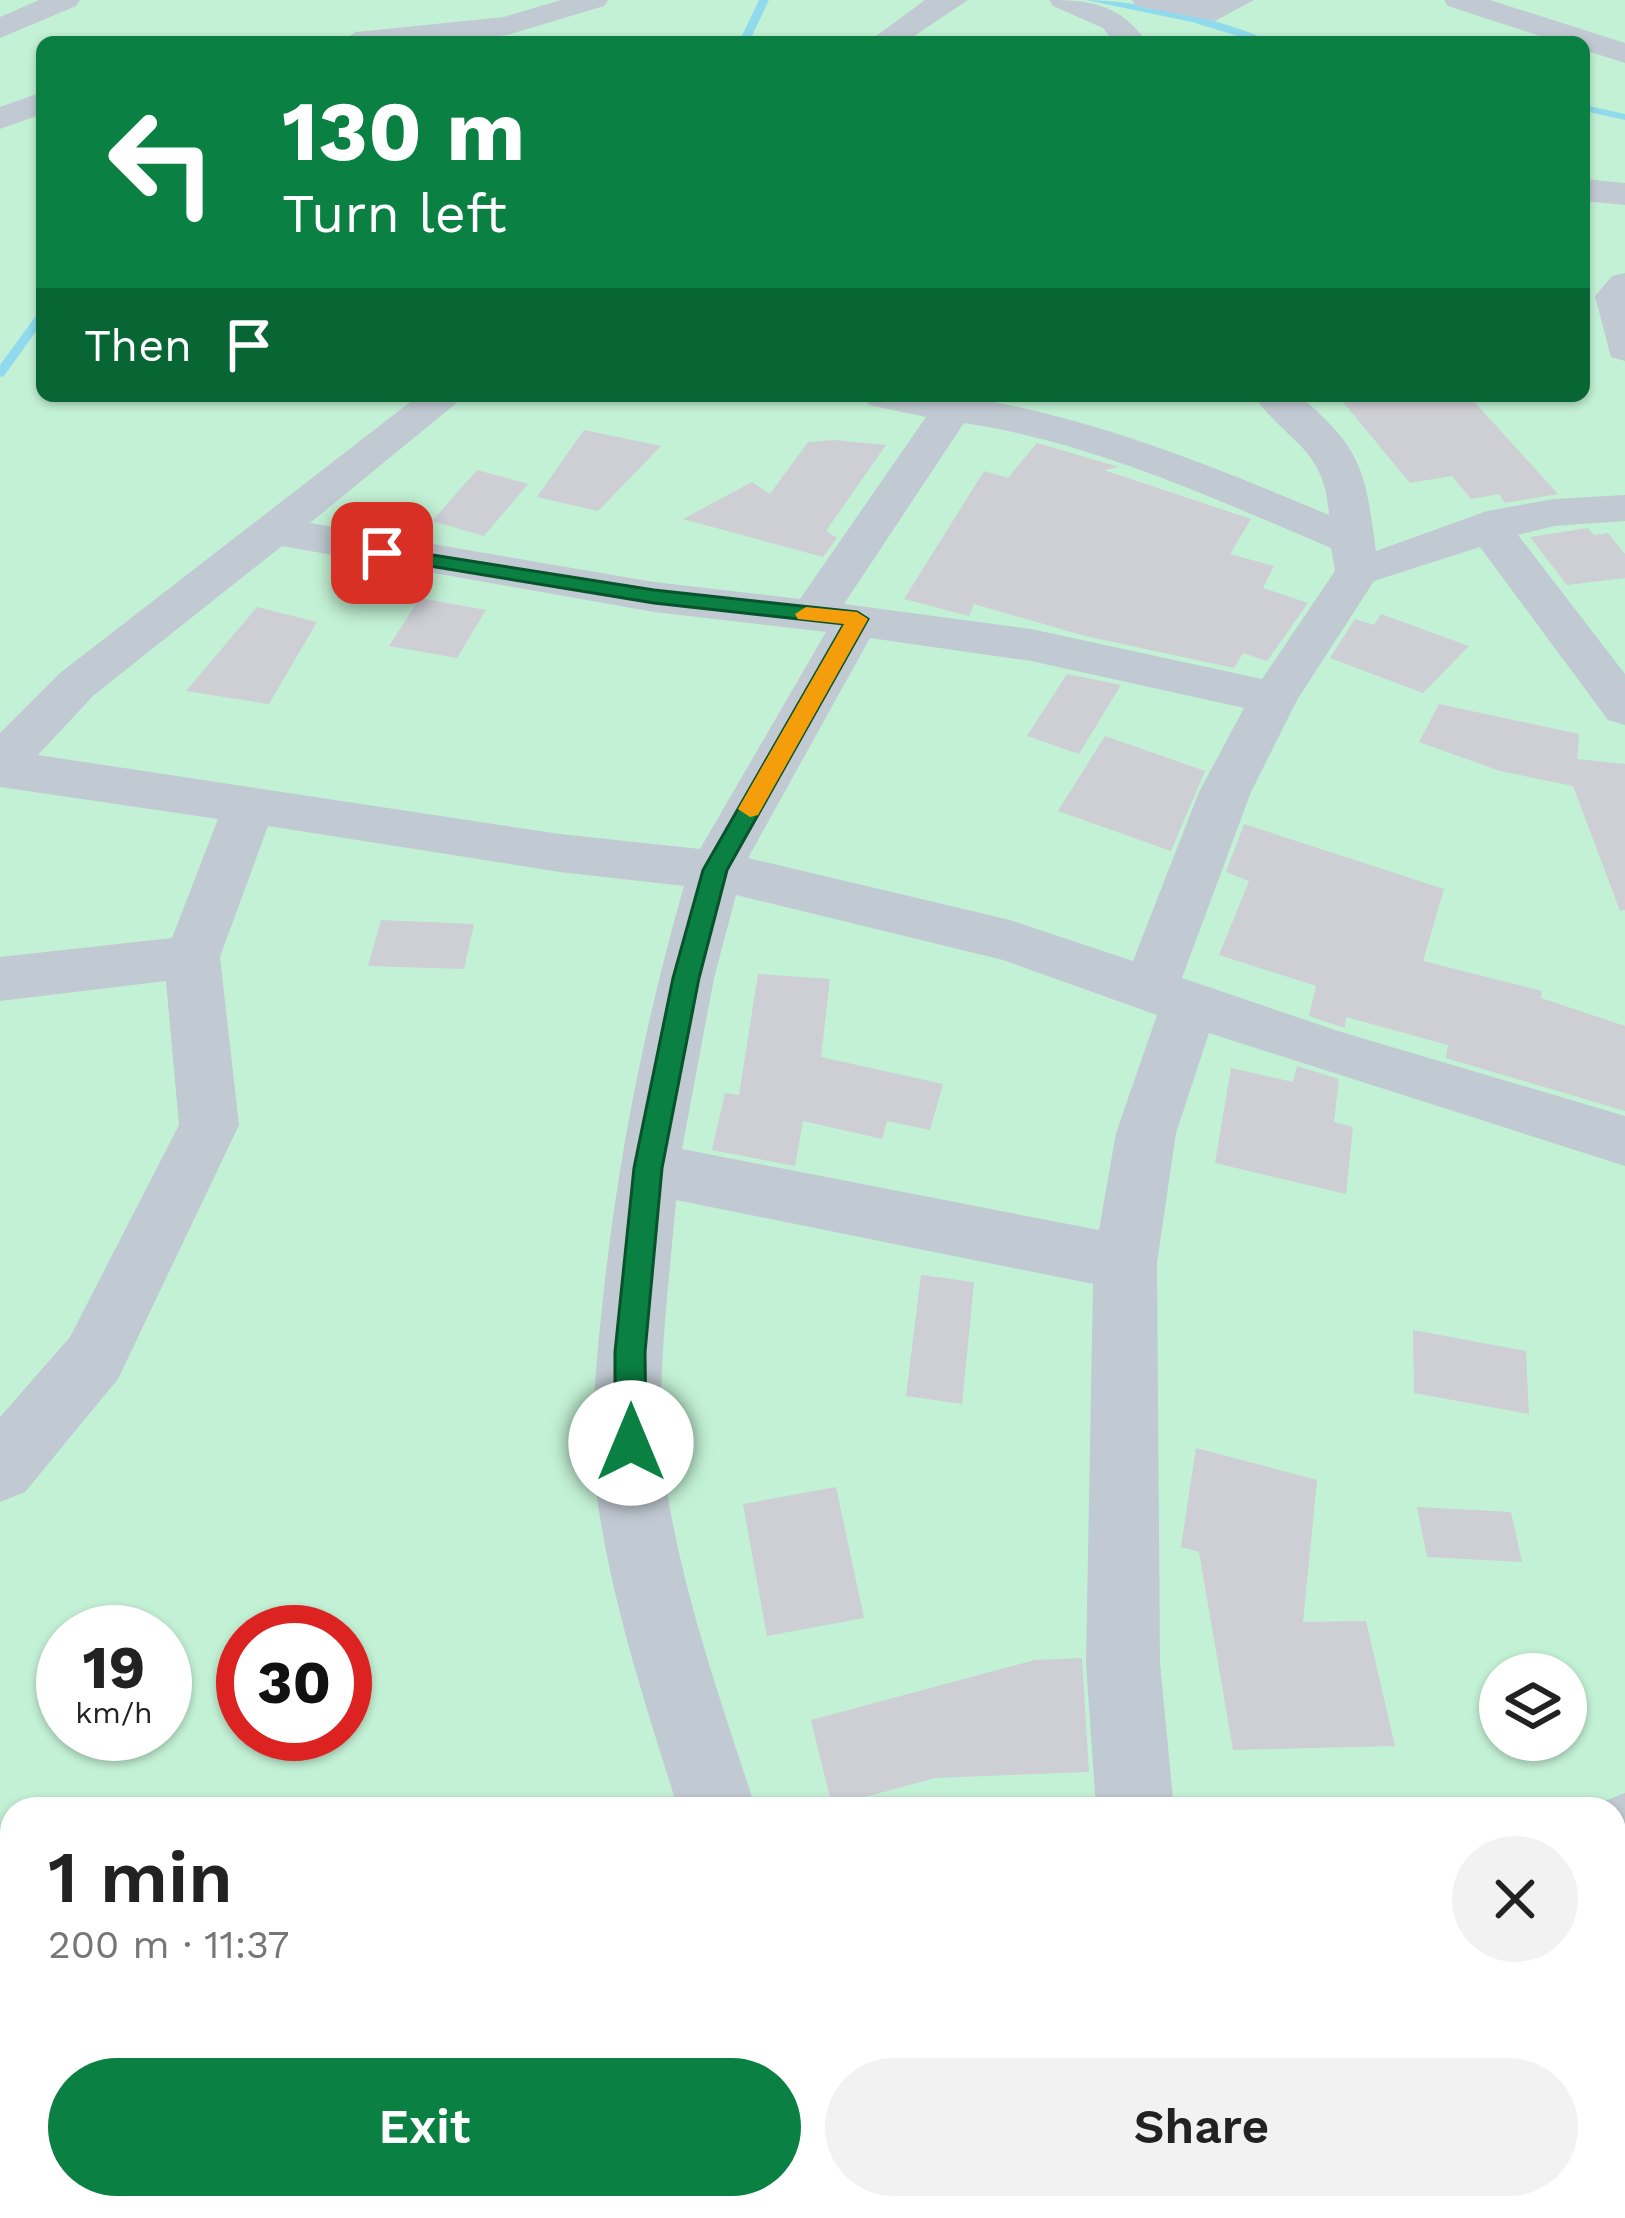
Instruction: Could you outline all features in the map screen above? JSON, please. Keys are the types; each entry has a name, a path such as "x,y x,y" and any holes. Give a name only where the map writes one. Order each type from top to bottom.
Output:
{"street":[{"path":"0,29 65,0"},
{"path":"413,36 507,26 593,0"},
{"path":"893,36 937,5 953,0"},
{"path":"1064,0 1114,21 1127,36"},
{"path":"1147,0 1215,12 1239,0"},
{"path":"1459,0 1574,36"},
{"path":"1590,41 1625,52"},
{"path":"0,119 36,104"},
{"path":"1590,191 1625,194"},
{"path":"1613,333 1614,296 1625,284"},
{"path":"436,402 76,684 30,730 1,768 560,853 715,870 1010,941 1170,998 1625,1141"},
{"path":"921,402 1087,439 1220,484 1353,555 1416,557 1487,525 1563,510 1625,508"},
{"path":"1134,1797 1123,1663 1125,1263 1146,1133 1170,998 1225,792 1353,555 1350,503 1341,464 1323,437 1282,402"},
{"path":"713,1797 664,1643 631,1489 630,1352 648,1168 686,978 715,870 835,617 953,408"},
{"path":"1487,525 1625,708"},
{"path":"275,531 654,597 1031,645 1274,698"},
{"path":"0,1469 94,1358 209,1125 192,957 249,807"},
{"path":"0,980 192,957"},
{"path":"648,1168 1125,1263"}],"green space":[{"path":"0,0 1625,0 1625,1797 0,1797"}],"building":[{"path":"1343,402 1474,402 1558,494 1505,503 1499,494 1471,499 1452,476 1410,483"},
{"path":"584,430 661,446 598,511 537,497"},
{"path":"808,442 886,445 826,531 837,538 823,557 683,519 752,482 770,494"},
{"path":"1037,443 1119,467 1104,470 1251,519 1230,554 1274,566 1263,588 1308,603 1267,661 1243,653 1234,668 1085,636 974,604 969,616 904,599 984,471 1008,478"},
{"path":"477,470 528,484 484,536 432,521"},
{"path":"1588,528 1594,535 1608,533 1625,554 1625,578 1567,585 1530,537"},
{"path":"420,598 486,610 457,658 389,646"},
{"path":"257,607 317,622 269,704 186,691"},
{"path":"1381,614 1469,646 1423,693 1330,658 1355,619 1374,625"},
{"path":"1067,674 1121,685 1079,754 1027,736"},
{"path":"1439,704 1579,734 1577,759 1625,764 1625,910 1620,911 1573,786 1500,771 1419,742"},
{"path":"1105,736 1205,771 1171,851 1058,811"},
{"path":"1244,824 1444,889 1423,961 1542,991 1541,998 1625,1026 1625,1111 1446,1058 1448,1045 1346,1017 1345,1028 1309,1016 1316,986 1219,955 1249,881 1226,872"},
{"path":"381,920 474,924 464,969 368,966"},
{"path":"758,974 830,979 821,1057 943,1084 930,1130 887,1121 882,1139 803,1121 795,1166 712,1150 725,1093 739,1095"},
{"path":"1297,1066 1339,1079 1334,1122 1353,1127 1346,1194 1215,1163 1231,1068 1293,1082"},
{"path":"921,1275 974,1282 962,1404 906,1396"},
{"path":"1413,1330 1526,1351 1529,1414 1414,1393"},
{"path":"1196,1448 1317,1480 1303,1622 1366,1621 1395,1746 1233,1750 1199,1552 1181,1547"},
{"path":"836,1487 864,1618 767,1636 743,1504"},
{"path":"1417,1507 1511,1512 1522,1562 1427,1557"},
{"path":"1082,1658 1089,1772 935,1778 865,1797 830,1797 811,1720 1035,1660"}],"waterway":[{"path":"747,36 764,0"},
{"path":"1091,0 1194,20 1247,36"},
{"path":"1590,109 1625,117"},
{"path":"0,373 36,323"}],"slow traffic":[{"path":"750,809 857,619 806,614"}],"route":[{"path":"382,553 654,597 857,619 715,870 686,978 648,1168 630,1352 631,1443"}]}
